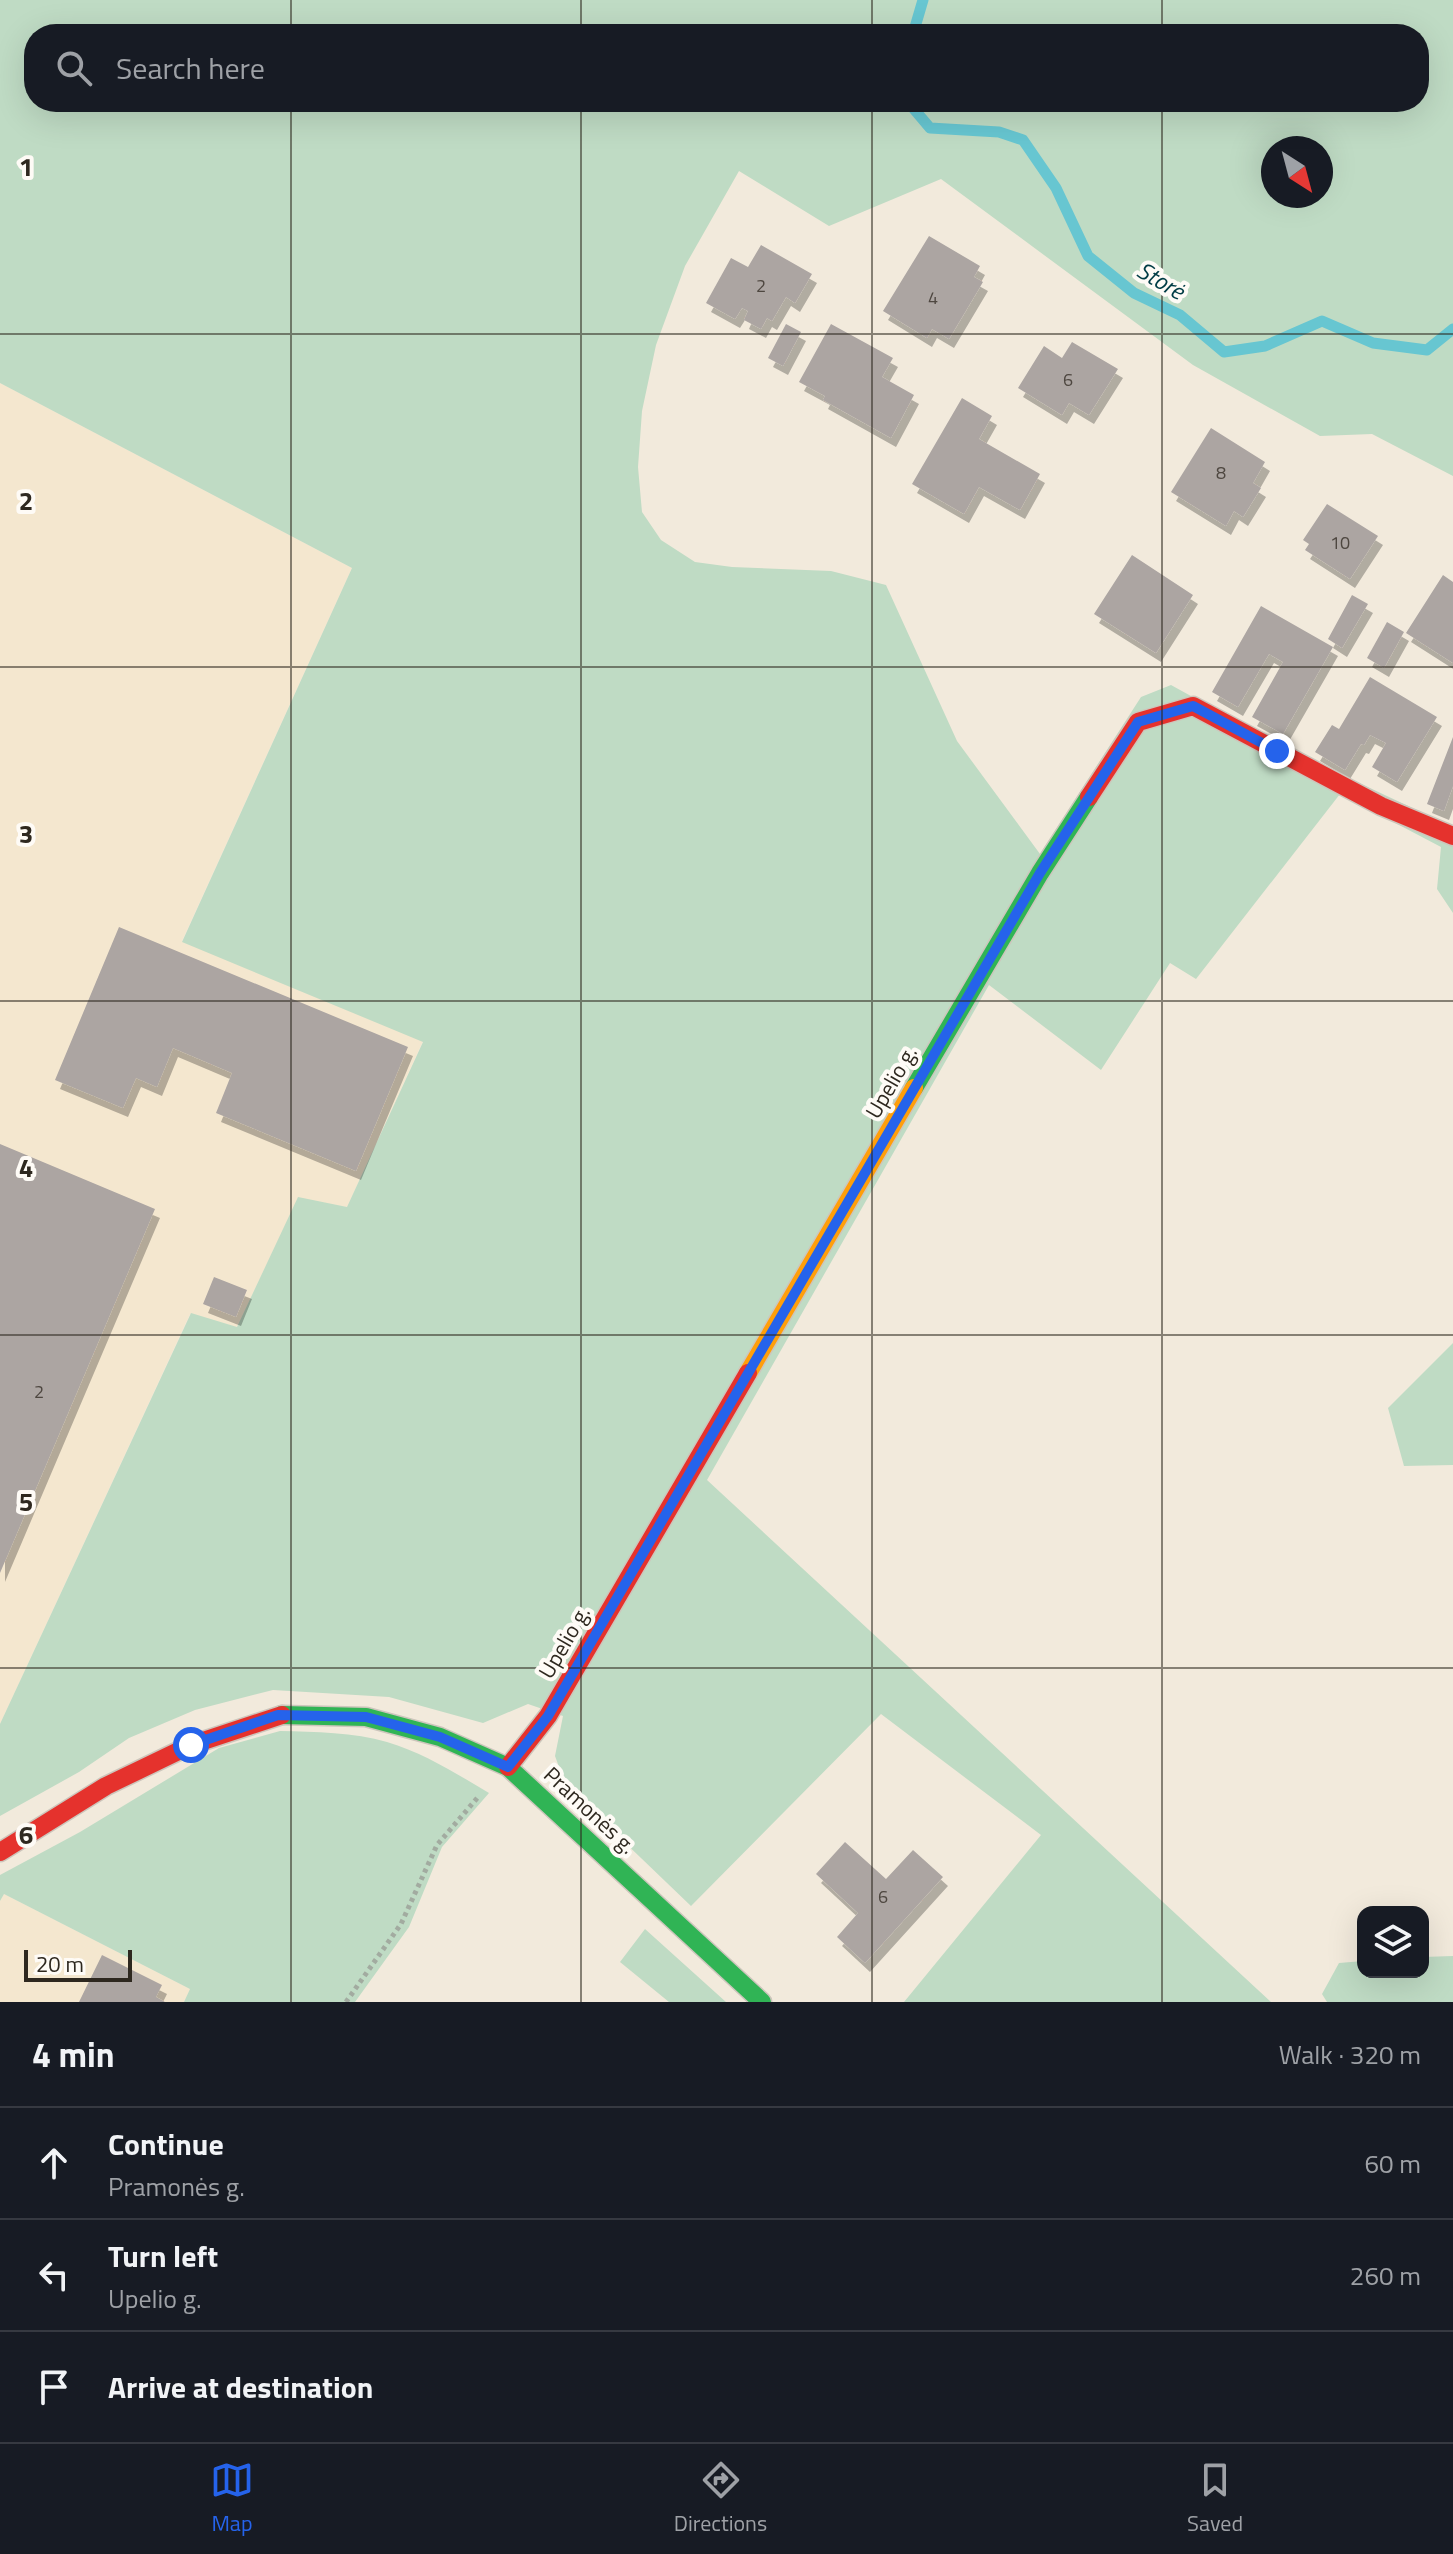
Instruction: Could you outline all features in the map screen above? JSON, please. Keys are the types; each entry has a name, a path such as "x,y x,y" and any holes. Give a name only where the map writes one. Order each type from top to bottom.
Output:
{"street":[{"name":"Upelio g.","path":"508,1767 548,1716 1040,873 1138,722 1193,706 1381,806 1453,836"},
{"name":"Pramonės g.","path":"0,1852 106,1786 191,1745 278,1715 366,1717 440,1737 508,1767 762,2002"}],"path":[{"path":"346,2002 401,1924 437,1845 508,1767"}],"shaded area":[{"path":"0,383 352,568 182,941 423,1041 347,1207 298,1198 237,1327 190,1314 0,1724"},
{"path":"4,1894 190,1989 184,2002 0,2002 0,1901"}],"green space":[{"path":"0,0 1453,0 1453,476 1372,434 1320,436 1193,365 941,179 829,226 739,171 685,266 656,345 642,411 638,467 642,512 661,540 695,562 732,567 831,571 886,585 957,741 1040,854 1141,697 1171,685 1289,750 1453,827 1453,913 1437,889 1441,847 1340,794 1196,979 1170,963 1101,1070 989,985 707,1480 1271,2002 904,2002 1041,1835 881,1714 691,1906 566,1786 555,1756 563,1716 528,1704 483,1723 389,1697 273,1690 195,1710 129,1738 79,1772 0,1816 0,1724 191,1313 237,1327 298,1197 347,1207 423,1042 182,942 352,568 0,383"},
{"path":"1453,1343 1453,1465 1404,1466 1388,1408"},
{"path":"280,1731 348,1734 387,1742 427,1758 489,1793 442,1847 409,1927 355,2002 184,2002 190,1989 4,1894 0,1901 0,1875 80,1832 219,1748"},
{"path":"645,1929 726,2002 669,2002 620,1962"},
{"path":"1453,1956 1453,2002 1327,2002 1322,1994 1339,1963 1357,1962 1357,1978 1429,1978 1429,1957"}],"building":[{"path":"929,236 980,266 974,277 983,282 949,339 932,329 927,338 883,311"},
{"path":"761,245 812,274 795,303 786,297 772,321 767,318 761,329 744,320 748,311 742,308 735,319 706,303 731,258 748,267"},
{"path":"786,324 801,332 783,366 768,358"},
{"path":"831,324 893,358 882,377 914,395 891,438 823,400 825,396 799,382"},
{"path":"1072,342 1118,369 1089,415 1069,403 1062,415 1018,388 1044,346 1062,358"},
{"path":"962,398 992,416 979,439 1040,474 1020,510 979,487 964,514 912,484"},
{"path":"1211,428 1265,462 1253,483 1261,488 1243,517 1234,511 1226,526 1171,492"},
{"path":"1327,504 1378,536 1350,579 1305,550 1309,544 1303,540"},
{"path":"1132,555 1193,595 1156,653 1094,614"},
{"path":"1443,575 1453,582 1453,663 1406,633"},
{"path":"1352,595 1368,604 1342,648 1328,639"},
{"path":"1261,606 1333,647 1283,734 1252,717 1283,662 1269,654 1238,707 1212,692"},
{"path":"1387,622 1404,632 1384,668 1367,658"},
{"path":"1370,677 1437,717 1397,782 1372,767 1386,743 1370,735 1345,770 1315,752 1332,725 1339,729"},
{"path":"1453,737 1453,786 1444,811 1427,804"},
{"path":"119,927 408,1047 356,1171 216,1113 232,1073 173,1048 157,1087 136,1078 123,1108 55,1080"},
{"path":"0,1144 155,1209 0,1573"},
{"path":"214,1277 247,1290 236,1317 203,1304"},
{"path":"845,1842 886,1879 913,1850 943,1877 865,1963 837,1937 858,1913 816,1874"},
{"path":"102,1955 162,1985 156,1997 165,2002 79,2002"}],"waterway":[{"name":"Storė","path":"916,24 923,0"},
{"name":"Storė","path":"916,112 930,128 999,132 1023,140 1056,188 1088,256 1134,293 1180,315 1224,352 1265,346 1322,321 1373,343 1427,350 1453,329"}],"traffic: fast":[{"path":"914,1088 1040,873 1089,797"},
{"path":"282,1715 366,1717 440,1737 508,1767 762,2002"}],"traffic: slow":[{"path":"748,1373 914,1088"}],"traffic: jam":[{"path":"1089,797 1138,722 1193,706 1381,806 1453,836"},
{"path":"508,1767 548,1716 748,1373"},
{"path":"0,1852 106,1786 191,1745 282,1715"}],"route":[{"path":"191,1745 278,1715 366,1717 440,1737 508,1767 548,1716 1040,873 1138,722 1193,706 1277,751"}]}
